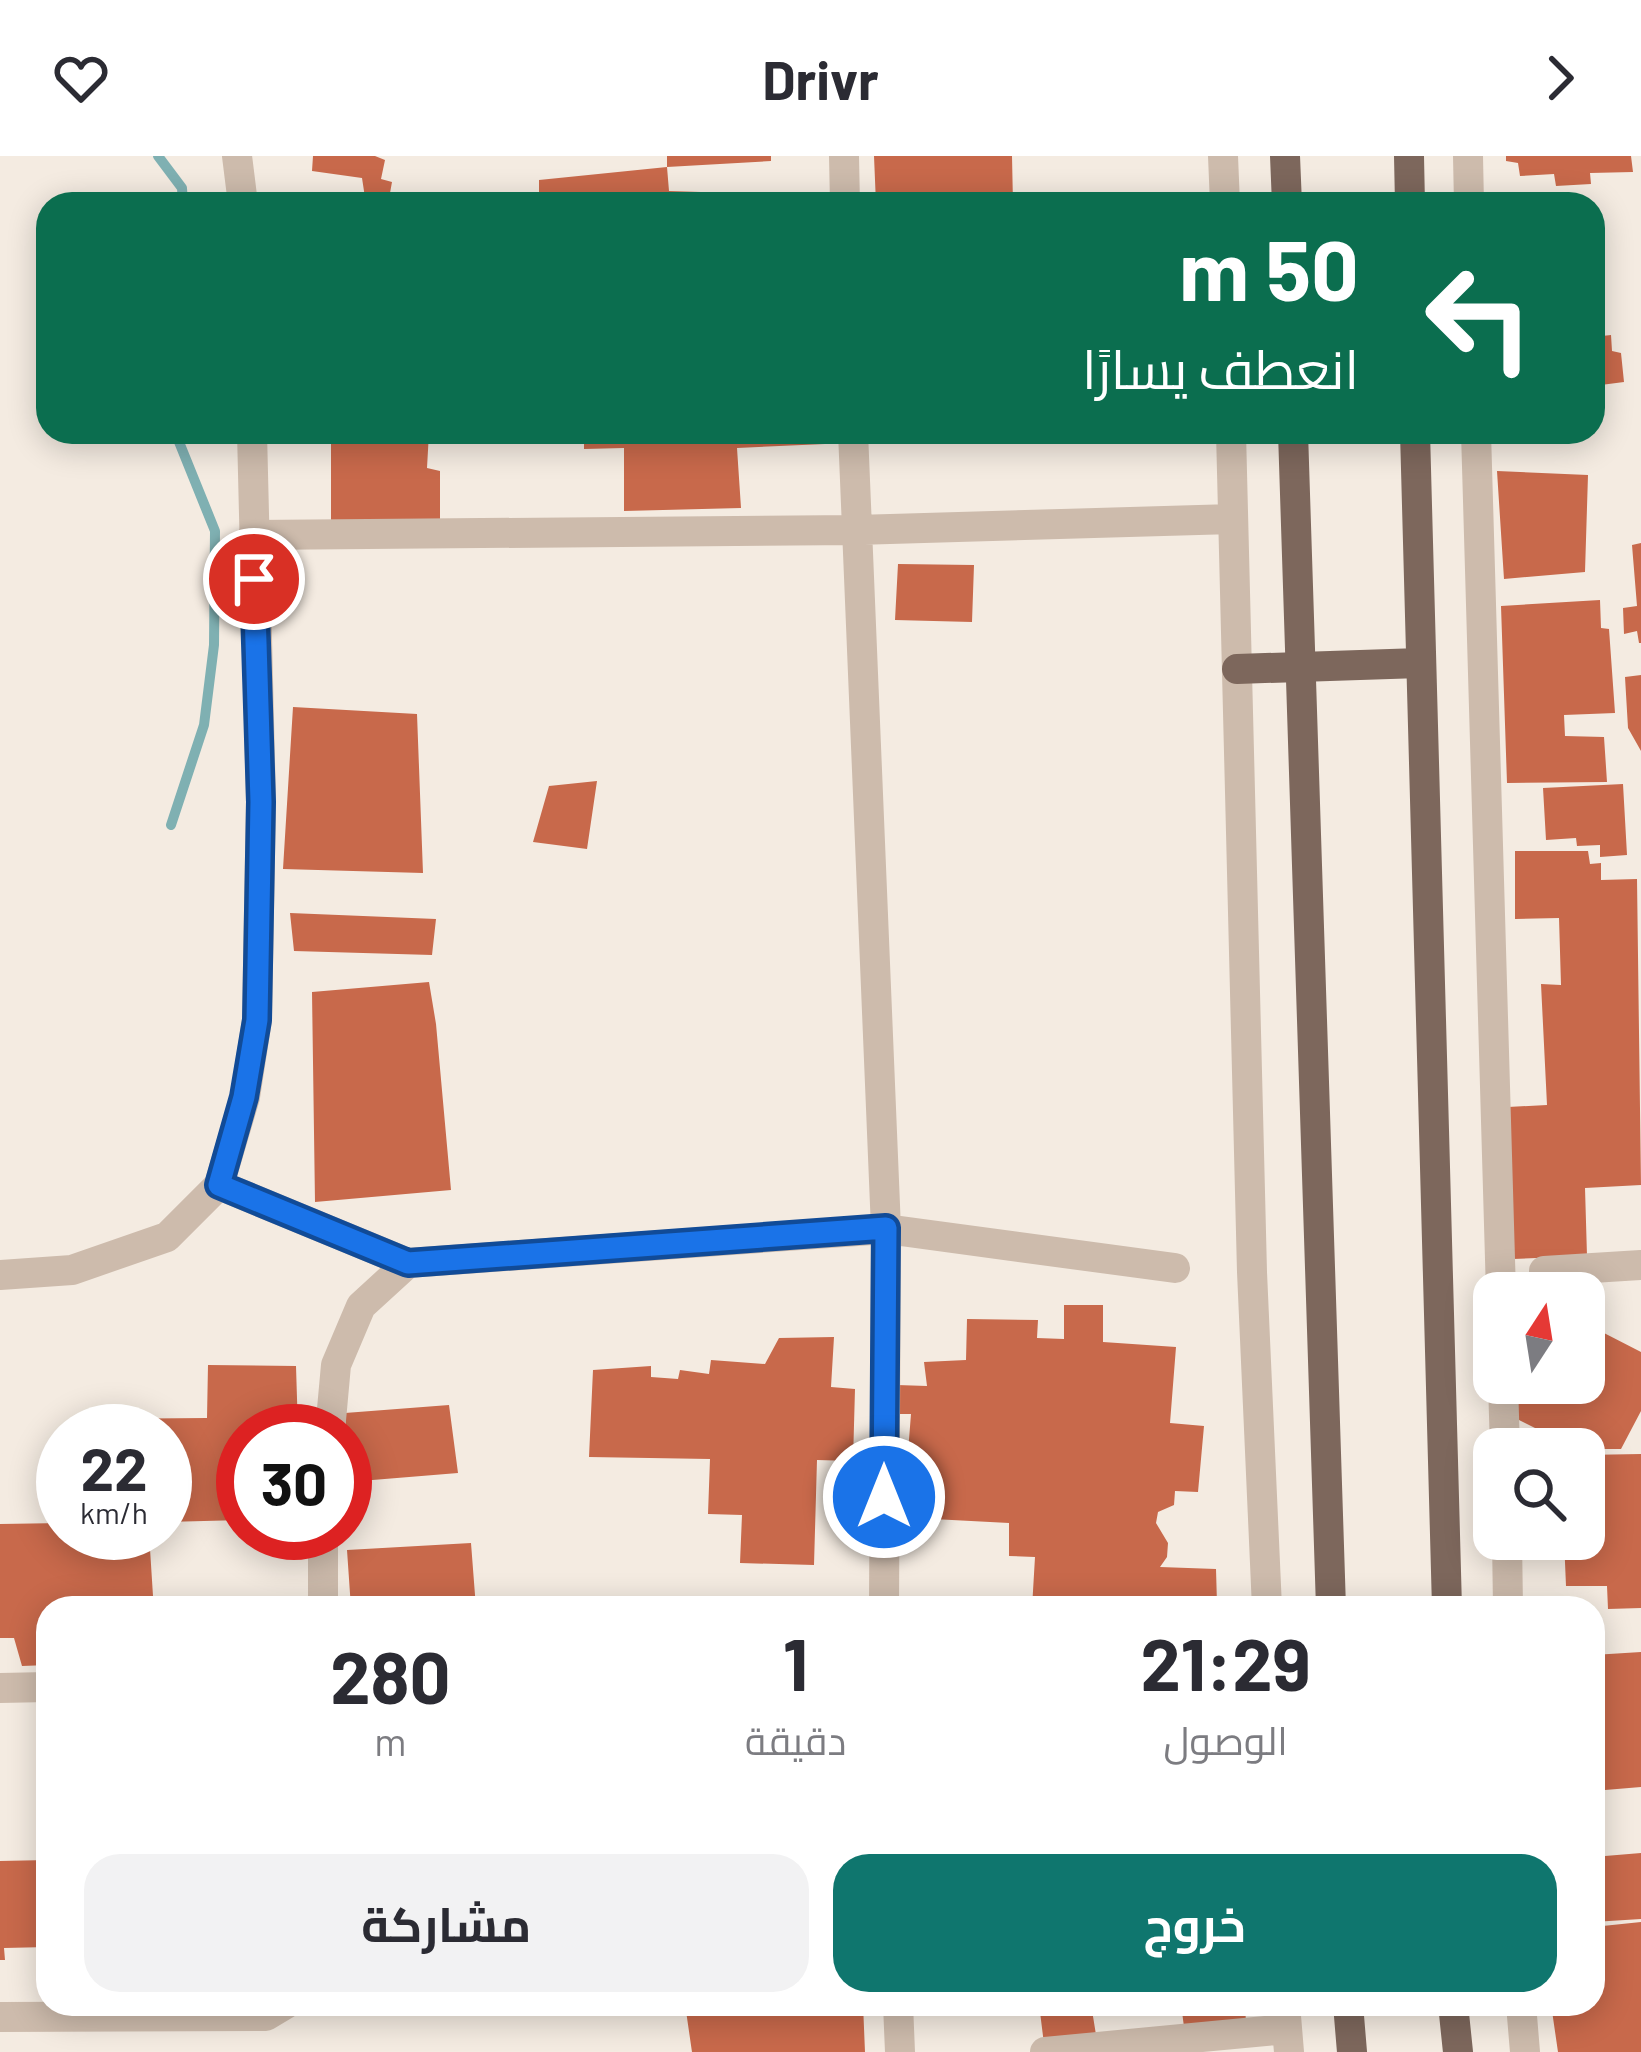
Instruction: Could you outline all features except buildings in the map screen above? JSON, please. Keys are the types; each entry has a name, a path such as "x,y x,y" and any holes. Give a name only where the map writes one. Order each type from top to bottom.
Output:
{"main road":[{"path":"1285,156 1286,192"},
{"path":"1408,156 1410,192"},
{"path":"1293,444 1331,1596"},
{"path":"1415,444 1447,1596"},
{"path":"1237,669 1420,663"},
{"path":"1349,2016 1352,2052"},
{"path":"1454,2016 1458,2052"}],"street":[{"path":"237,156 242,192"},
{"path":"844,156 845,192"},
{"path":"1223,156 1224,192"},
{"path":"1468,156 1469,192"},
{"path":"0,1275 72,1270 167,1237 219,1185 244,1097 257,1020 261,802 252,444"},
{"path":"853,444 886,1228 884,1596"},
{"path":"1231,444 1252,1272 1266,1596"},
{"path":"1476,444 1500,1272"},
{"path":"253,535 856,530 1233,519"},
{"path":"219,1185 408,1263 886,1228 1175,1268"},
{"path":"332,1404 336,1366 362,1306 408,1263"},
{"path":"1544,1271 1641,1265"},
{"path":"323,1560 323,1596"},
{"path":"1507,1560 1508,1596"},
{"path":"0,1688 36,1687"},
{"path":"0,2017 266,2016"},
{"path":"898,2016 900,2052"},
{"path":"1522,2016 1525,2052"},
{"path":"1046,2052 1287,2028"}],"waterway":[{"path":"158,156 182,192"},
{"path":"171,825 204,725 214,645 215,531 180,444"}],"route":[{"path":"254,579 261,802 257,1020 244,1097 219,1185 408,1263 886,1228 884,1497"}]}
